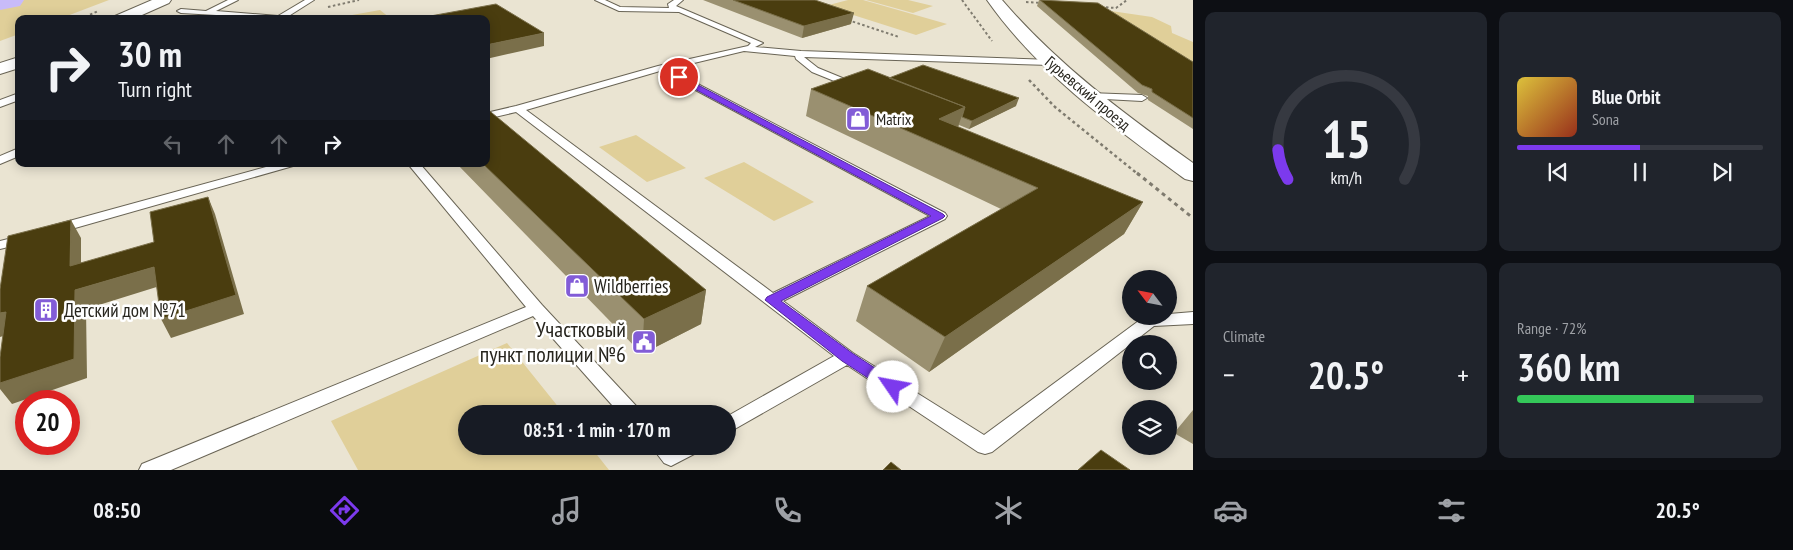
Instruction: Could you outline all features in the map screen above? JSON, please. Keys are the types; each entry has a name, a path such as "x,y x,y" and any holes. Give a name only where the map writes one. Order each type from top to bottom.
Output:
{"street":[{"path":"129,15 164,0"},
{"name":"Гурьевский проезд","path":"994,0 1010,20 1050,62 1089,96 1193,174"},
{"path":"0,69 15,63"}],"lane":[{"path":"204,15 234,0"},
{"path":"284,15 310,0"},
{"path":"599,0 619,9 679,10"},
{"path":"490,115 759,43 671,6 679,0"},
{"path":"181,11 236,15"},
{"path":"744,48 801,54 1050,62"},
{"path":"801,54 799,57 814,70 869,93"},
{"path":"661,68 940,216 772,300"},
{"path":"1089,96 1142,98"},
{"path":"0,104 15,98"},
{"path":"518,109 847,357 985,446 1150,321 1193,318"},
{"path":"0,161 15,153"},
{"path":"0,245 278,167"},
{"path":"417,167 536,309 624,405"},
{"path":"150,470 536,309"},
{"path":"736,420 847,357"}],"path":[{"path":"337,5 359,0"},
{"path":"1096,6 1116,8 1127,0"},
{"path":"1018,2 1047,4"}],"shaded area":[{"path":"0,0 109,0 70,15 15,15 15,35 0,41"},
{"path":"848,0 863,0 947,24 916,35 825,6"},
{"path":"866,0 908,0 933,6 913,13"},
{"path":"380,10 386,15 352,15"},
{"path":"1111,11 1152,17 1171,26 1172,33 1193,42 1193,95"},
{"path":"636,135 686,168 647,182 599,147"},
{"path":"744,162 814,202 774,221 704,178"},
{"path":"507,343 557,405 458,405 458,455 597,455 609,470 358,470 331,421"}],"building":[{"path":"733,0 815,0 854,13 804,26"},
{"path":"1040,0 1098,3 1193,62 1193,118 1152,92 1152,89 1142,85"},
{"path":"496,4 544,33 490,44 490,15 436,15"},
{"path":"923,65 1019,98 972,121 962,117 965,107 889,78"},
{"path":"868,69 965,107 939,119 1143,202 945,337 867,286 1038,188 811,89"},
{"path":"490,111 706,290 644,319 486,167 490,167"},
{"name":"Детский дом №71","path":"208,197 236,295 161,319 154,267 75,290 74,359 0,383 0,357 6,312 0,313 0,289 8,236 71,220 70,266 154,242 150,212"},
{"path":"1101,450 1130,470 1078,470"},
{"path":"891,462 901,470 883,470"}],"waterway":[{"path":"0,1 10,0"}],"place":[{"name":"Matrix","path":"858,119"},
{"name":"Wildberries","path":"577,286"},
{"name":"Детский дом №71","path":"46,310"},
{"name":"Участковый пункт полиции №6","path":"644,342"}],"route":[{"path":"679,77 940,216 772,300 847,357 893,387"}]}
